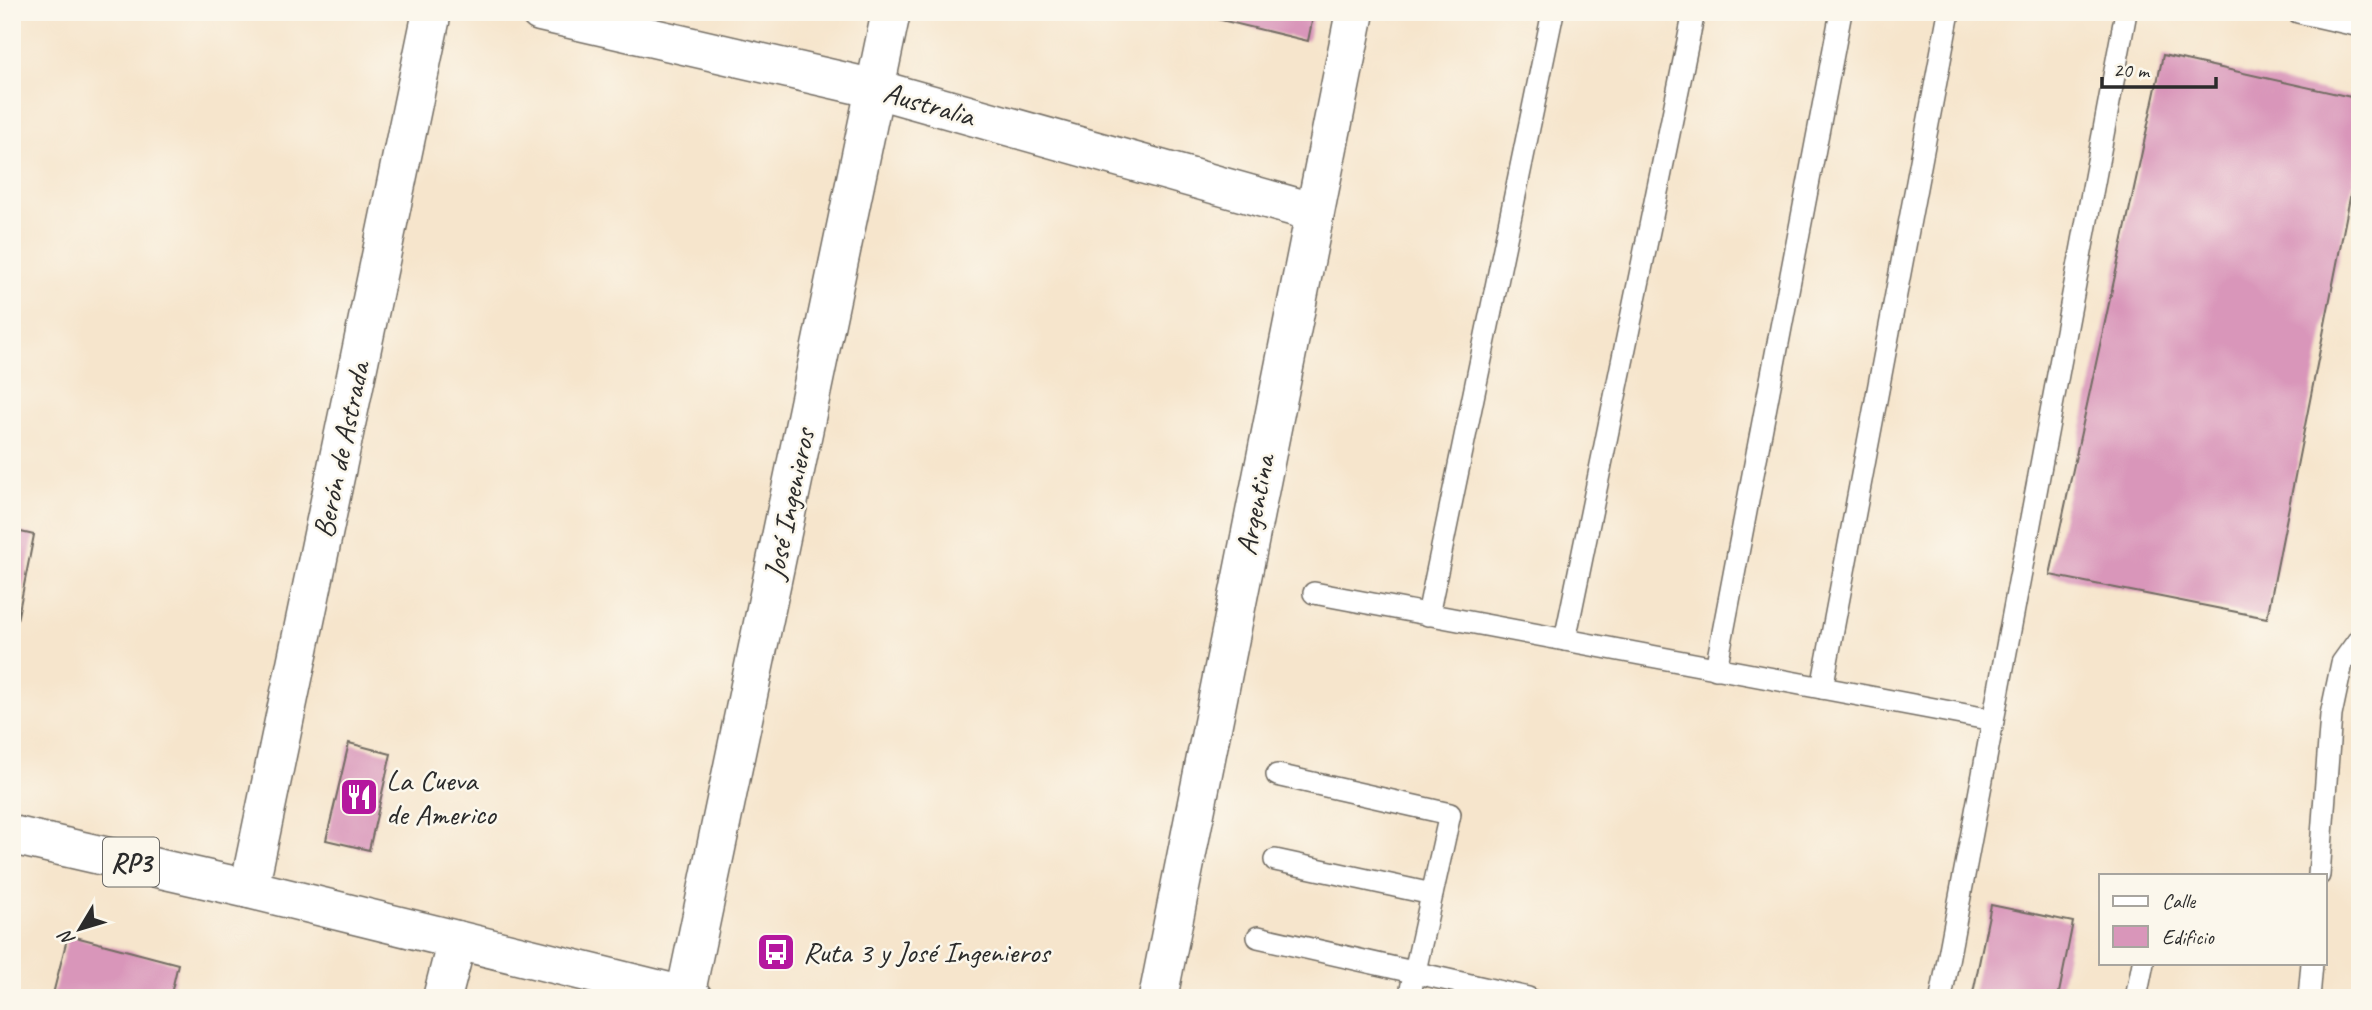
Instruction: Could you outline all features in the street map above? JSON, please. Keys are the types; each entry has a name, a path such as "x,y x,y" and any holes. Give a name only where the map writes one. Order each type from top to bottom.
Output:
{"main road":[{"name":"Berón de Astrada","path":"249,889 432,12"},
{"name":"Australia","path":"540,12 876,89 1313,212"},
{"name":"José Ingenieros","path":"689,997 891,12"},
{"name":"Argentina","path":"1158,998 1355,12"},
{"name":"RP3","path":"12,835 249,889 689,997"},
{"path":"442,998 457,940"}],"lane":[{"path":"1428,615 1553,12"},
{"path":"1565,640 1694,12"},
{"path":"1716,669 1841,12"},
{"path":"1822,688 1949,12"},
{"path":"1941,998 2126,12"},
{"path":"2298,12 2360,26"},
{"path":"1314,593 1993,720"},
{"path":"2319,874 2331,715 2342,663 2360,638"},
{"path":"1277,775 1450,814 1409,998"},
{"path":"1275,860 1432,894"},
{"path":"1258,937 1528,998"},
{"path":"2136,998 2143,964"},
{"path":"2309,998 2312,964"}],"building":[{"path":"1188,12 1314,12 1308,41"},
{"path":"2163,55 2360,99 2360,147 2267,618 2050,575"},
{"path":"12,530 34,535 14,636 12,636"},
{"name":"La Cueva de Americo","path":"349,743 391,754 369,850 326,840"},
{"path":"1991,905 2073,922 2058,998 1972,998"},
{"path":"68,935 178,964 170,998 52,998"}],"place":[{"name":"La Cueva de Americo","path":"359,797"},
{"name":"Ruta 3 y José Ingenieros","path":"776,952"}]}
